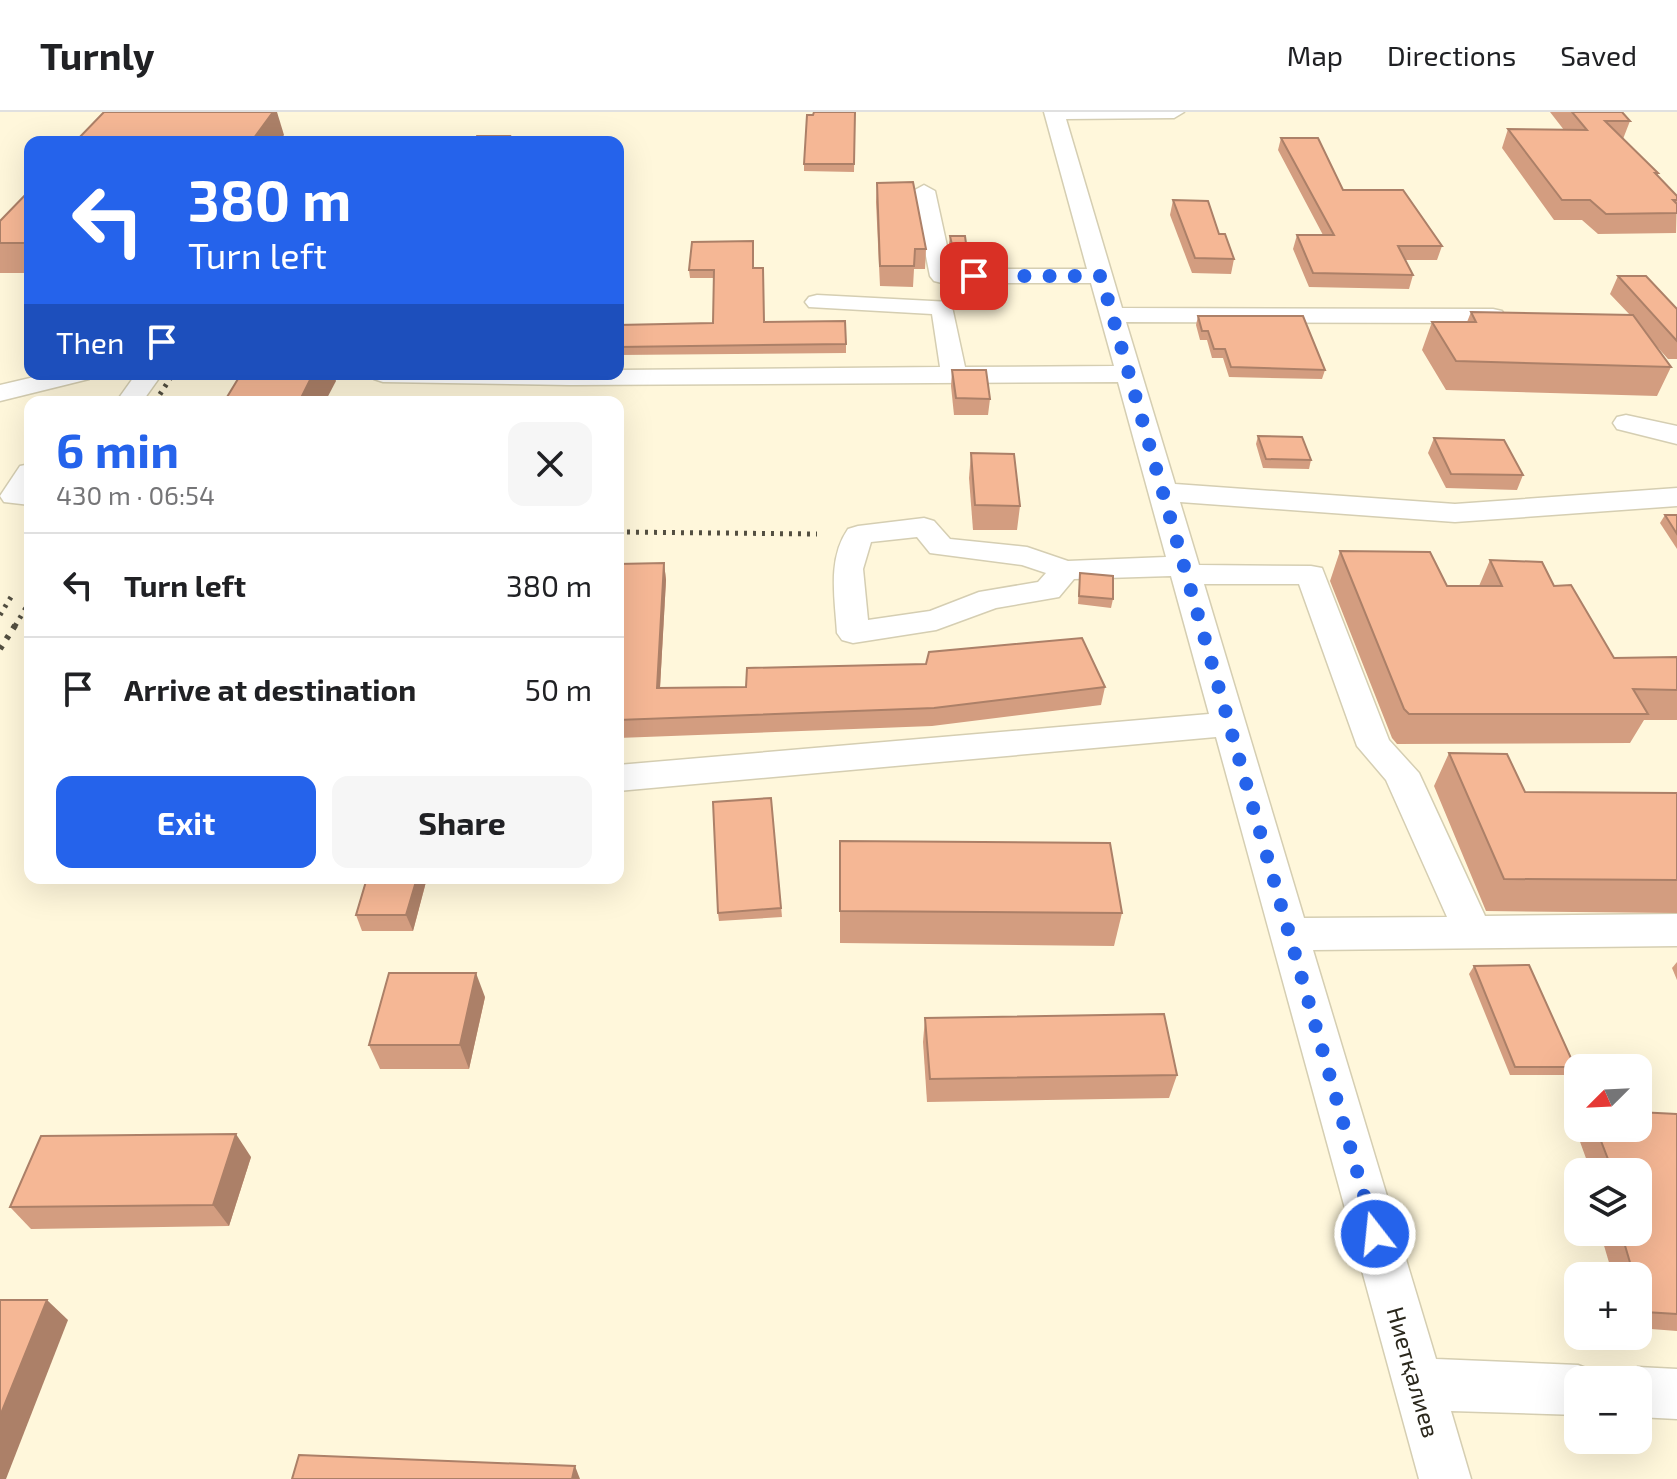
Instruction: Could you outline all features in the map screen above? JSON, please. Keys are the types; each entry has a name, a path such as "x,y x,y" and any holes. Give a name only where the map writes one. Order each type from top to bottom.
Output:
{"street":[{"path":"1054,112 1174,112"},
{"name":"Ниетқалиев","path":"1054,112 1445,1479"},
{"path":"924,191 942,276 1101,276"},
{"path":"817,302 943,307 953,372"},
{"path":"1112,315 1493,316"},
{"path":"624,375 953,372 1129,374"},
{"path":"0,393 55,380"},
{"path":"411,380 453,389 523,380"},
{"path":"1626,423 1665,430 1677,436"},
{"path":"24,481 14,496 24,496"},
{"path":"1163,492 1455,513 1677,497"},
{"path":"1065,570 1048,590 990,599 936,620 853,633 848,569 858,535 924,527 941,547 1027,556 1065,570 1185,570 1311,575 1374,746 1401,773 1473,932"},
{"path":"624,777 1230,724"},
{"path":"1289,934 1677,930"},
{"path":"1417,1384 1564,1389"},
{"path":"1652,1393 1677,1394"}],"building":[{"path":"104,112 273,112 255,136 81,136"},
{"path":"814,112 855,112 854,164 804,164 807,115"},
{"path":"1572,112 1622,112 1630,121 1605,121 1677,196 1677,200 1673,200 1677,204 1677,213 1606,214 1590,200 1562,200 1508,129 1587,130"},
{"path":"1281,138 1318,138 1343,190 1403,190 1442,246 1398,246 1413,275 1313,273 1297,235 1334,235"},
{"path":"913,182 926,249 915,249 914,266 880,266 877,183"},
{"path":"24,196 24,243 0,243 0,221"},
{"path":"1173,200 1208,201 1219,234 1225,234 1234,259 1195,258"},
{"path":"950,236 965,236 968,258 955,258"},
{"path":"753,241 753,268 763,268 764,322 845,321 846,344 624,347 624,325 713,323 714,270 689,270 692,242"},
{"path":"1618,276 1646,276 1677,309 1677,341"},
{"path":"1471,312 1633,315 1671,367 1456,361 1432,322 1476,322"},
{"path":"1198,316 1303,316 1325,370 1231,367 1225,349 1214,349 1208,331 1202,331"},
{"path":"952,370 986,370 990,399 956,398"},
{"path":"237,380 310,380 302,396 228,396"},
{"path":"1258,436 1302,437 1311,460 1266,459"},
{"path":"1434,438 1504,440 1523,475 1451,474"},
{"path":"971,453 1014,454 1020,506 975,505"},
{"path":"1665,515 1677,515 1677,534"},
{"path":"1340,551 1430,552 1447,586 1502,586 1490,560 1542,562 1554,586 1571,585 1614,658 1677,657 1677,690 1633,689 1648,714 1409,714 1404,709"},
{"path":"664,563 657,688 746,687 747,668 926,664 929,652 1082,638 1105,687 934,708 624,720 624,564"},
{"path":"1080,573 1113,576 1113,599 1079,596"},
{"path":"1449,753 1507,754 1525,792 1677,793 1677,880 1504,879"},
{"path":"771,798 781,908 718,913 713,802"},
{"path":"840,841 1110,843 1122,913 840,911"},
{"path":"365,884 415,884 406,915 356,915"},
{"path":"1529,965 1569,1054 1564,1054 1564,1067 1515,1067 1474,966"},
{"path":"389,973 476,973 460,1045 369,1045"},
{"path":"1164,1014 1177,1075 930,1079 925,1018"},
{"path":"1652,1113 1677,1114 1677,1314 1652,1312 1652,1262 1630,1262 1625,1246 1652,1246 1652,1158 1608,1158 1601,1142 1652,1142"},
{"path":"236,1134 213,1205 10,1207 41,1136"},
{"path":"0,1300 47,1300 0,1416"},
{"path":"299,1455 575,1466 572,1479 292,1479"}],"railway":[{"path":"159,396 169,380"},
{"path":"624,532 817,534"},
{"path":"0,615 11,597"},
{"path":"15,626 24,611"},
{"path":"0,649 16,624"}],"route":[{"path":"974,276 1101,276 1375,1234"}]}
